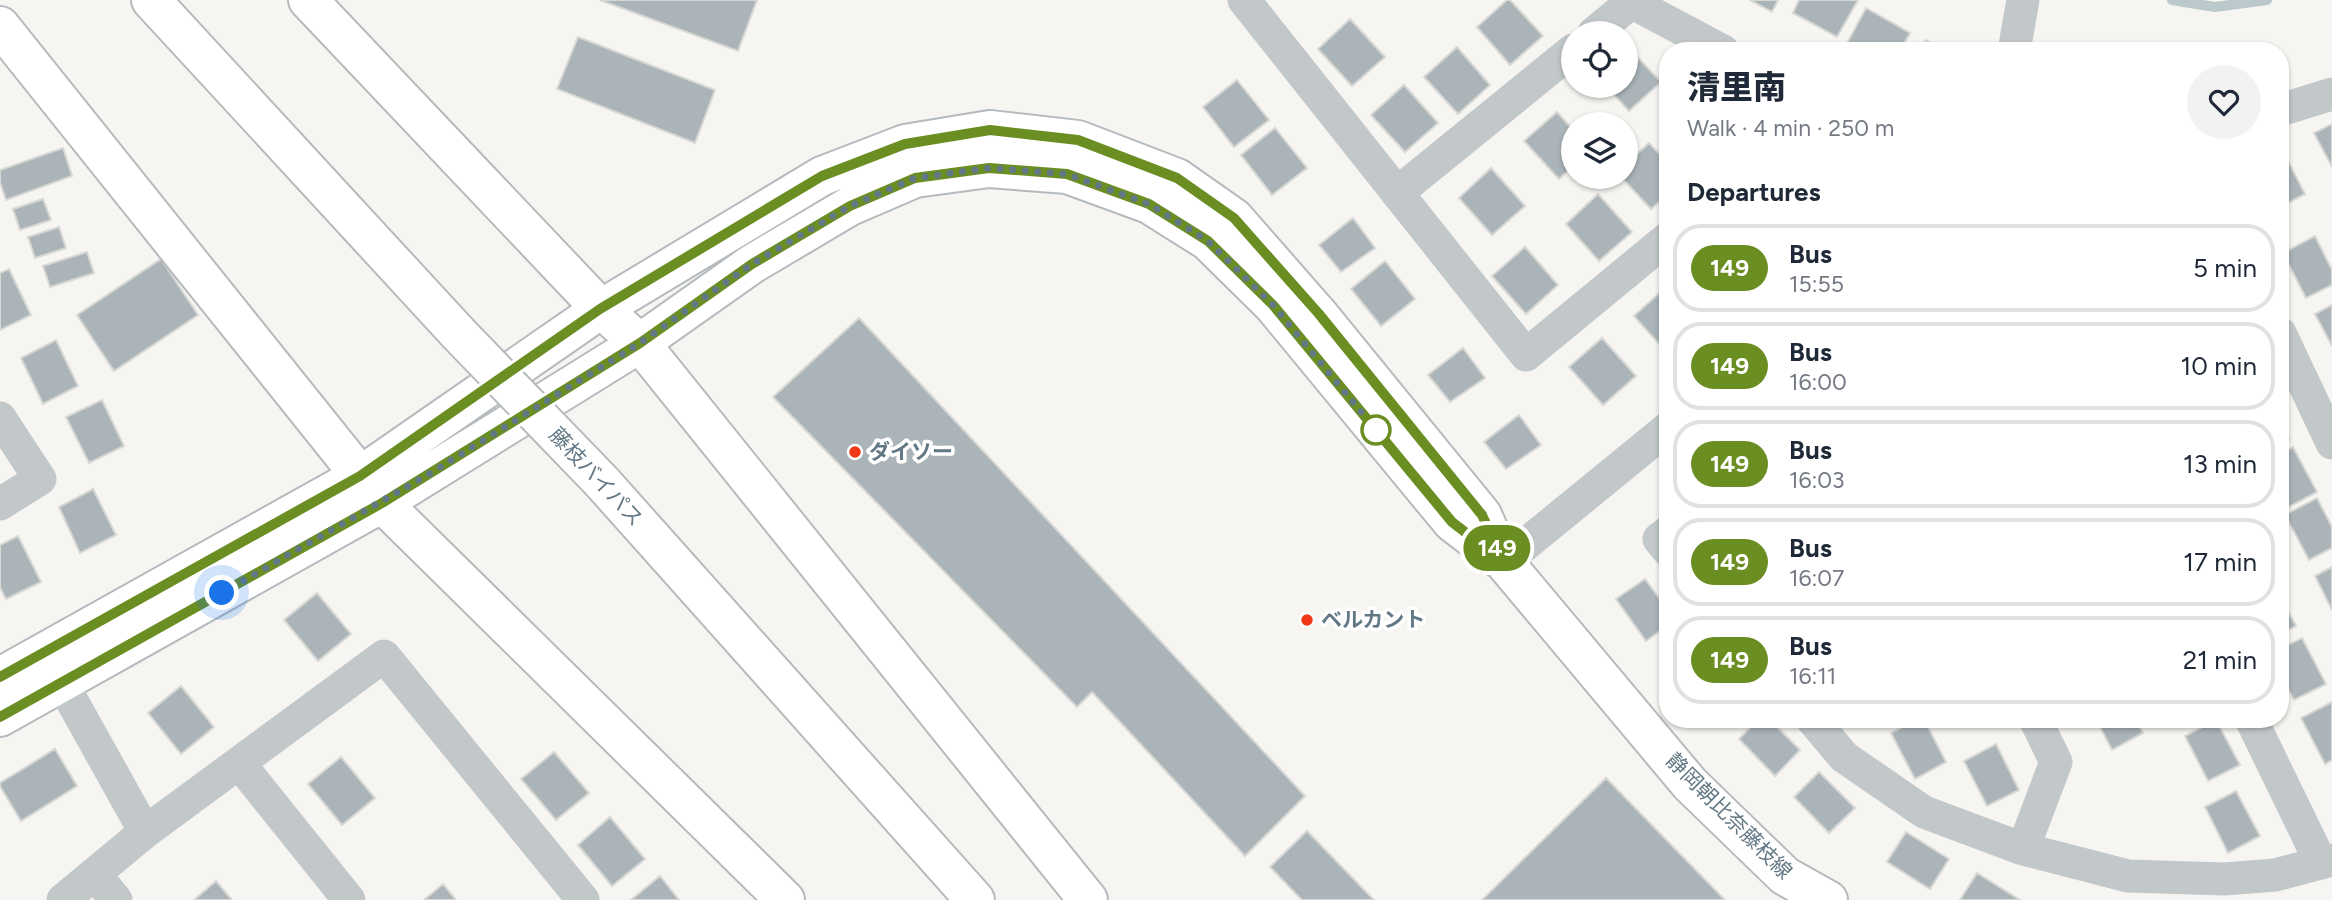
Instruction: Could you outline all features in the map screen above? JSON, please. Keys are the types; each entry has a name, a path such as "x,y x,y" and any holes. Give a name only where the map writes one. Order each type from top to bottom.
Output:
{"main road":[{"name":"藤枝バイパス","path":"150,0 458,333 602,482 975,900"},
{"path":"307,0 600,309 640,343 1088,900"},
{"path":"0,26 371,489 785,900"},
{"name":"静岡朝比奈藤枝線","path":"0,717 62,683 371,489 600,309 822,176 905,144 990,130 1078,140 1177,178 1234,218 1319,314 1482,515 1504,562"},
{"name":"静岡朝比奈藤枝線","path":"0,677 371,489 640,343 752,264 850,206 915,178 989,168 1067,174 1149,204 1208,241 1273,305 1452,522 1504,562 1690,784 1784,876 1828,900"}],"street":[{"path":"1244,0 1526,355 1659,245"},
{"path":"1608,21 1630,1 1706,42"},
{"path":"2016,42 2022,5"},
{"path":"1397,193 1561,60"},
{"path":"2289,107 2332,94"},
{"path":"2289,352 2332,443"},
{"path":"0,418 40,479 0,504"},
{"path":"1504,562 1659,435"},
{"path":"62,900 145,832 384,656 583,900"},
{"path":"62,683 145,832"},
{"path":"1820,728 1844,757 1924,812 2023,849 2128,876 2225,879 2275,875 2326,862 2256,728"},
{"path":"2023,849 2056,762 2039,728"},
{"path":"239,763 349,900"},
{"path":"94,874 116,900"}],"building":[{"path":"600,0 757,0 738,51"},
{"path":"1510,0 1543,36 1510,65 1477,27"},
{"path":"1750,0 1778,0 1772,12"},
{"path":"1799,0 1858,0 1837,37 1793,13"},
{"path":"1866,8 1910,33 1905,42 1848,42"},
{"path":"1350,19 1385,57 1352,86 1318,49"},
{"path":"578,37 715,90 695,143 557,89"},
{"path":"1457,47 1490,85 1458,114 1424,77"},
{"path":"1638,58 1659,80 1659,84 1629,111 1617,98 1638,98"},
{"path":"1237,80 1269,120 1234,147 1203,107"},
{"path":"1404,85 1438,123 1405,152 1371,115"},
{"path":"1557,112 1561,116 1561,177 1559,179 1524,141"},
{"path":"2332,124 2332,167 2314,133"},
{"path":"1275,128 1307,168 1272,195 1241,155"},
{"path":"1649,143 1659,154 1659,202 1651,209 1632,189 1638,189 1638,153"},
{"path":"63,148 72,176 6,200 0,182 0,170"},
{"path":"2289,163 2305,194 2289,202"},
{"path":"1491,168 1525,206 1492,235 1459,198"},
{"path":"1598,194 1632,232 1599,261 1566,224"},
{"path":"43,199 51,220 20,230 13,209"},
{"path":"1353,218 1375,248 1341,272 1319,245"},
{"path":"59,227 66,248 35,258 28,237"},
{"path":"2315,236 2332,270 2332,285 2306,298 2289,265 2289,250"},
{"path":"1525,247 1558,285 1526,314 1492,276"},
{"path":"87,252 94,273 50,287 43,266"},
{"path":"161,259 198,315 114,371 77,315"},
{"path":"1385,261 1415,299 1381,326 1351,289"},
{"path":"9,269 31,315 0,330 0,273"},
{"path":"1659,293 1659,344 1634,316"},
{"path":"2332,305 2332,346 2315,314"},
{"path":"859,318 1305,796 1245,856 1092,692 1077,707 773,397"},
{"path":"1602,338 1636,376 1603,405 1569,367"},
{"path":"56,340 78,386 43,404 21,358"},
{"path":"1463,348 1485,378 1450,402 1428,375"},
{"path":"102,400 124,446 89,463 66,417"},
{"path":"1519,415 1541,445 1506,469 1484,442"},
{"path":"2293,447 2317,492 2289,507 2289,449"},
{"path":"93,489 116,535 80,553 59,507"},
{"path":"2317,498 2332,527 2332,548 2309,560 2289,522 2289,513"},
{"path":"18,536 41,582 6,599 0,587 0,545"},
{"path":"2332,567 2332,610 2315,576"},
{"path":"1645,579 1659,598 1659,632 1646,641 1616,599"},
{"path":"317,593 351,634 318,661 284,620"},
{"path":"2289,613 2296,626 2289,630"},
{"path":"2302,638 2326,684 2294,700 2289,690 2289,644"},
{"path":"181,686 214,727 181,754 148,713"},
{"path":"2332,702 2332,760 2325,764 2301,718"},
{"path":"1750,728 1778,728 1800,750 1775,776 1739,739"},
{"path":"1901,728 1929,728 1946,762 1915,779 1891,733"},
{"path":"2101,728 2140,728 2143,733 2112,750"},
{"path":"2200,728 2220,728 2240,765 2208,781 2185,736"},
{"path":"1996,744 2019,790 1987,806 1964,761"},
{"path":"55,749 77,786 21,821 0,783"},
{"path":"554,752 589,793 556,820 521,779"},
{"path":"341,757 375,798 342,825 308,784"},
{"path":"1819,772 1855,808 1829,833 1794,797"},
{"path":"1606,778 1725,900 1482,900"},
{"path":"2236,791 2260,836 2228,853 2205,807"},
{"path":"610,817 645,859 612,886 578,845"},
{"path":"1307,831 1374,900 1302,900 1270,867"},
{"path":"1906,832 1949,859 1930,889 1887,862"},
{"path":"1977,873 2020,900 1960,900"},
{"path":"660,876 679,900 631,900"},
{"path":"216,881 232,900 194,900"},
{"path":"443,884 456,900 424,900"}],"waterway":[{"path":"2172,0 2215,7 2267,0"}],"bus line":[{"name":"149","path":"0,677 360,476 600,309 822,176 905,144 990,130 1078,140 1177,178 1234,218 1319,314 1482,515 1504,562 1452,522 1273,305 1208,241 1149,204 1067,174 989,168 915,178 850,206 752,264 640,343 382,503 0,717"}],"place":[{"name":"ダイソー","path":"855,452"},
{"name":"ベルカント","path":"1307,620"}],"route":[{"path":"222,593 429,474 640,343 752,264 850,206 915,178 989,168 1067,174 1149,204 1208,241 1273,305 1376,430"}]}
